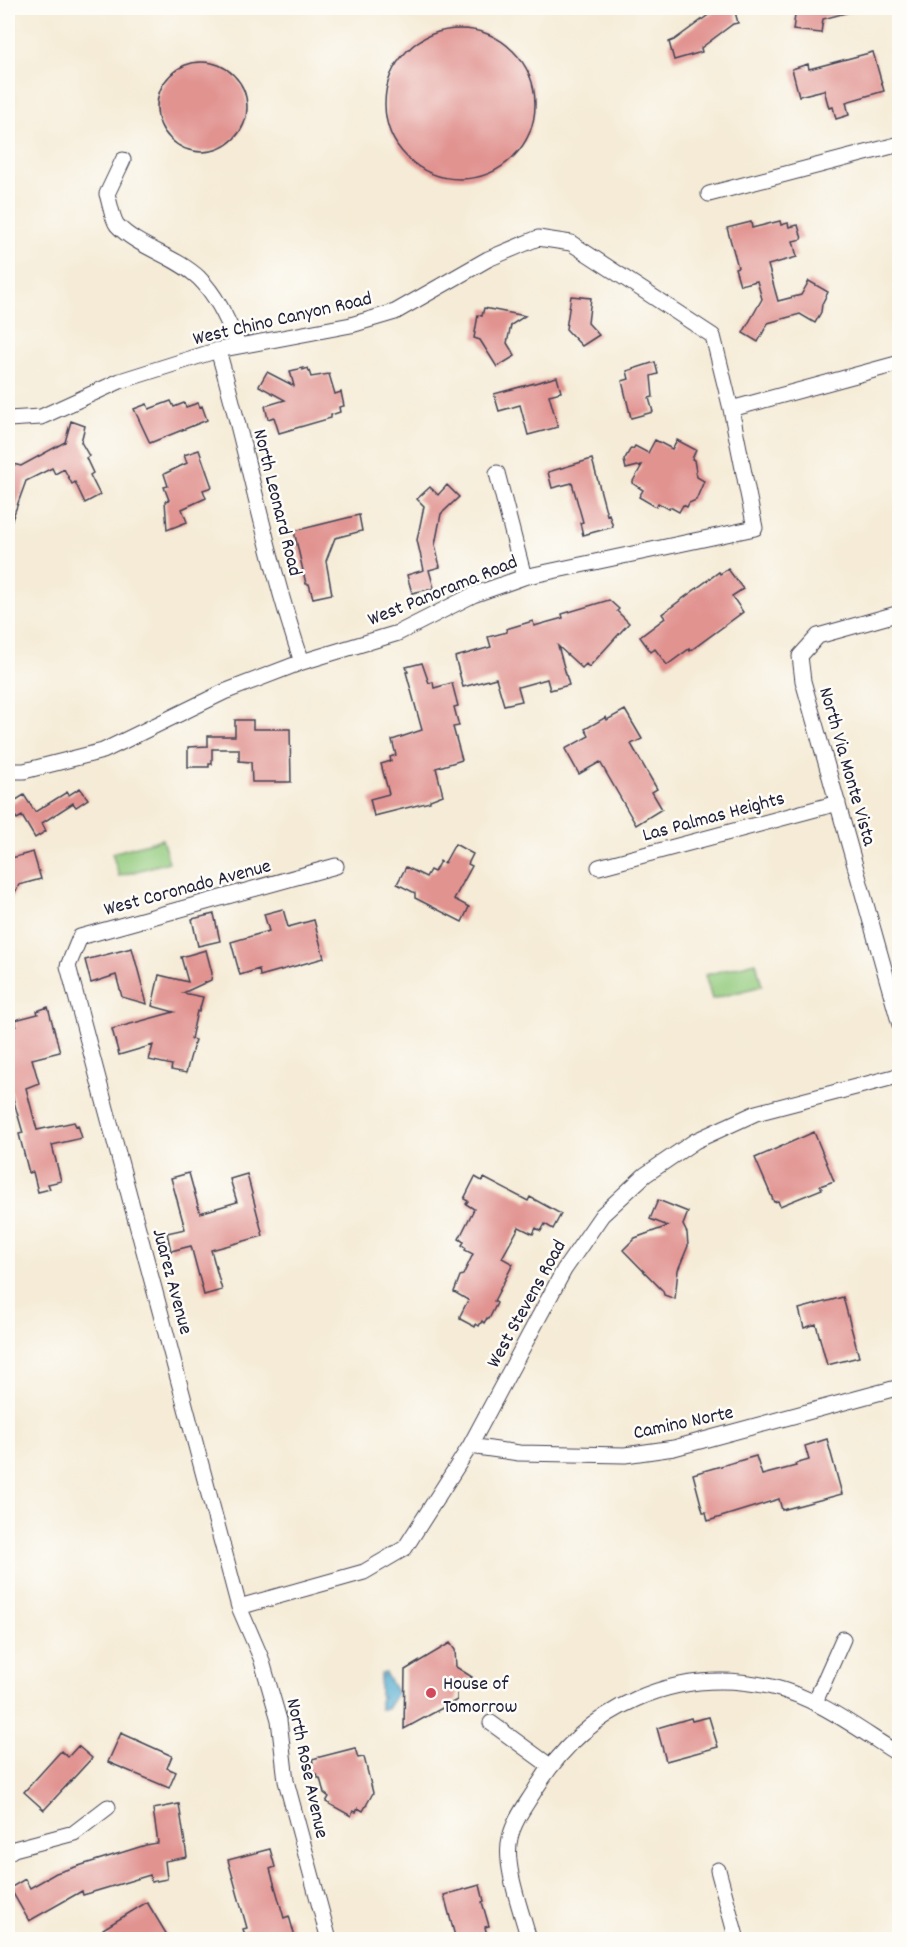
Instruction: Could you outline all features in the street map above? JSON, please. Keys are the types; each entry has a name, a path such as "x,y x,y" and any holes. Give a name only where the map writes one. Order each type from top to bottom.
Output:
{"street":[{"path":"709,194 900,144"},
{"path":"123,160 107,194 116,224 141,242 171,257 199,278 218,301 239,346"},
{"name":"West Chino Canyon Road","path":"8,419 41,417 120,381 218,350 351,325 395,312 488,259 538,238 571,243 713,336 730,409"},
{"name":"North Leonard Road","path":"218,350 236,412 286,615 302,662"},
{"path":"730,409 900,363"},
{"name":"West Panorama Road","path":"8,771 24,771 103,751 224,692 302,662 398,633 473,595 524,577 755,528 730,409"},
{"path":"497,473 524,577"},
{"name":"North Via Monte Vista","path":"900,613 818,636 800,656 802,681 900,1025"},
{"name":"Las Palmas Heights","path":"599,867 838,803"},
{"name":"West Coronado Avenue","path":"68,966 80,937 336,866"},
{"name":"Juarez Avenue","path":"68,966 238,1607"},
{"name":"West Stevens Road","path":"238,1607 364,1572 405,1548 470,1446 564,1270 602,1215 645,1175 694,1141 756,1113 900,1074"},
{"name":"Camino Norte","path":"470,1446 519,1453 625,1455 674,1448 900,1387"},
{"name":"North Rose Avenue","path":"238,1607 261,1658 279,1720 286,1781 329,1940"},
{"path":"815,1702 843,1639"},
{"path":"529,1940 510,1866 509,1839 518,1817 550,1766 595,1722 635,1699 674,1686 709,1681 773,1687 815,1702 900,1755"},
{"path":"491,1723 550,1766"},
{"path":"8,1853 74,1833 108,1807"},
{"path":"718,1870 737,1940"}],"green space":[{"path":"162,839 169,862 119,876 112,853"},
{"path":"756,962 762,986 712,999 705,975"}],"water":[{"path":"380,1673 385,1673 397,1693 387,1709 380,1709"}],"building":[{"path":"718,8 734,8 738,23 733,24 701,48 702,52 674,60 669,42"},
{"path":"796,8 853,8 853,11 823,19 821,33 793,30"},
{"path":"460,29 475,30 489,35 513,51 529,75 534,89 534,119 529,133 513,157 489,173 475,178 460,179 445,178 431,173 407,157 391,133 386,119 385,104 386,89 391,75 407,51 431,35 445,30"},
{"path":"873,52 884,91 846,102 849,115 836,119 833,107 829,108 824,90 799,96 792,69 808,64 809,69"},
{"path":"202,62 219,65 234,75 244,90 247,107 244,124 234,139 219,149 202,152 185,149 170,139 160,124 157,107 160,90 170,75 185,65"},
{"path":"780,221 781,225 788,223 789,227 798,225 802,239 793,241 797,257 768,265 778,301 801,295 809,281 828,292 815,323 800,314 768,323 758,342 743,333 762,299 757,281 740,285 735,268 738,267 727,228 751,222 752,228"},
{"path":"571,296 591,298 588,323 599,335 582,346 566,329"},
{"path":"484,308 525,316 511,325 507,343 515,356 497,367 480,340 474,338 478,315 482,316"},
{"path":"655,362 658,374 651,376 653,397 649,398 653,412 631,418 622,381 629,379 627,371"},
{"path":"303,368 303,370 308,368 311,377 329,374 335,394 341,392 344,406 339,407 340,412 331,415 331,418 279,433 274,417 268,419 265,406 285,400 259,386 267,372 294,386 290,371"},
{"path":"557,377 561,392 549,395 558,427 528,435 520,405 499,411 494,394"},
{"path":"171,401 174,407 184,403 186,407 198,403 200,407 202,406 207,420 150,443 134,409 147,404 149,409"},
{"path":"71,421 85,426 81,442 89,456 86,458 93,473 90,475 100,495 85,503 75,482 72,484 64,469 55,474 52,468 26,481 8,528 8,478 13,464 21,466 65,442"},
{"path":"655,440 672,449 677,440 696,450 692,459 697,477 704,481 696,500 689,503 687,507 683,505 679,512 658,503 656,507 639,497 643,490 632,483 642,465 626,469 624,460 631,448 635,446 648,453"},
{"path":"199,450 212,487 203,490 206,498 182,509 187,522 167,530 165,501 169,500 164,487 168,486 164,474 187,463 184,455"},
{"path":"592,459 607,515 609,514 613,527 583,535 580,523 583,522 572,483 552,488 548,472"},
{"path":"447,485 459,497 441,514 435,545 440,567 429,570 434,588 412,593 407,575 424,570 417,540 424,506 417,499 430,487 438,495"},
{"path":"359,515 362,531 335,538 326,561 332,594 313,598 309,584 306,584 294,531"},
{"path":"728,569 743,589 732,596 743,612 667,665 655,649 651,652 640,637 665,618 662,614 719,572 720,574"},
{"path":"609,600 629,623 589,667 586,664 582,668 558,646 569,685 550,690 547,679 518,687 522,701 504,705 496,678 463,687 455,657 491,647 488,637 533,621 534,626 563,618 562,614"},
{"path":"422,663 429,683 433,682 434,688 452,683 458,706 454,707 459,726 453,727 462,760 436,768 443,795 430,802 374,816 370,799 389,794 381,764 391,761 390,757 396,755 392,740 422,730 406,667"},
{"path":"625,710 642,739 631,744 657,789 652,792 662,809 636,825 600,762 579,774 565,749 589,736 585,729 606,717 607,720"},
{"path":"235,720 253,720 253,729 290,729 291,782 252,782 251,762 239,761 239,749 212,749 212,764 209,764 209,767 188,767 188,747 208,746 208,736 235,736"},
{"path":"80,788 88,799 76,807 73,803 42,823 46,831 35,838 22,816 17,819 8,805 24,795 35,812 67,792 69,795"},
{"path":"455,844 473,854 468,864 472,866 454,899 469,907 462,922 415,898 415,893 397,884 406,867 426,877 430,870 434,872 440,861 444,864"},
{"path":"33,852 41,879 19,885 8,905 8,859"},
{"path":"283,909 288,927 314,920 324,958 260,976 259,969 240,975 231,942 269,931 264,914"},
{"path":"214,914 220,941 198,946 192,919"},
{"path":"132,948 147,1004 122,997 116,975 91,983 85,960"},
{"path":"206,950 212,973 211,980 183,993 203,997 199,1012 197,1011 191,1039 195,1040 186,1073 171,1070 172,1065 149,1060 153,1045 119,1055 112,1029 174,1012 152,1006 159,975 188,982 181,957"},
{"path":"48,1007 60,1052 32,1059 39,1083 26,1088 37,1130 74,1122 76,1126 78,1125 82,1138 52,1145 61,1181 48,1184 50,1189 38,1192 33,1172 29,1173 19,1134 23,1133 8,1081 8,1028 16,1026 15,1020 38,1014 37,1011"},
{"path":"814,1132 834,1181 820,1186 822,1189 780,1206 778,1201 774,1202 755,1158"},
{"path":"189,1173 200,1213 237,1202 230,1179 247,1174 263,1236 211,1250 222,1290 204,1295 191,1246 171,1251 167,1233 185,1229 171,1178"},
{"path":"475,1177 482,1181 484,1178 528,1201 530,1197 561,1214 553,1229 545,1224 541,1231 536,1228 533,1234 519,1227 502,1258 513,1264 494,1301 497,1303 489,1319 487,1318 484,1323 482,1321 479,1326 476,1324 475,1327 460,1319 468,1300 454,1292 473,1254 465,1250 466,1248 462,1245 464,1242 459,1239 474,1209 466,1204 468,1201 464,1199"},
{"path":"658,1200 688,1212 683,1225 687,1233 688,1246 678,1270 675,1299 664,1295 663,1291 623,1250 635,1238 668,1226 650,1219"},
{"path":"843,1297 859,1357 827,1365 816,1324 804,1328 799,1309"},
{"path":"827,1439 842,1494 782,1510 779,1499 708,1521 706,1512 703,1512 693,1474 756,1456 762,1475 809,1460 805,1446"},
{"name":"House of Tomorrow","path":"450,1643 455,1650 456,1667 472,1677 457,1686 457,1700 404,1729 405,1670"},
{"path":"709,1717 718,1747 666,1761 657,1728 691,1718 692,1721"},
{"path":"121,1733 172,1756 167,1768 176,1772 169,1788 108,1762"},
{"path":"78,1746 92,1758 44,1810 24,1792 61,1751 68,1757"},
{"path":"355,1748 358,1758 364,1757 373,1793 363,1811 358,1808 351,1816 326,1802 329,1797 324,1793 320,1778 317,1774 307,1776 304,1765 313,1762 312,1759"},
{"path":"179,1804 187,1857 165,1861 167,1879 151,1882 150,1875 83,1895 82,1891 29,1921 10,1888 25,1879 30,1888 56,1873 158,1843 153,1809"},
{"path":"270,1849 275,1867 270,1869 284,1918 289,1916 295,1937 287,1940 246,1940 243,1929 247,1928 228,1860"},
{"path":"480,1885 489,1926 485,1927 488,1940 456,1940 444,1895"},
{"path":"147,1902 167,1935 160,1939 110,1940 103,1929"}],"place":[{"name":"House of Tomorrow","path":"431,1693"}]}
